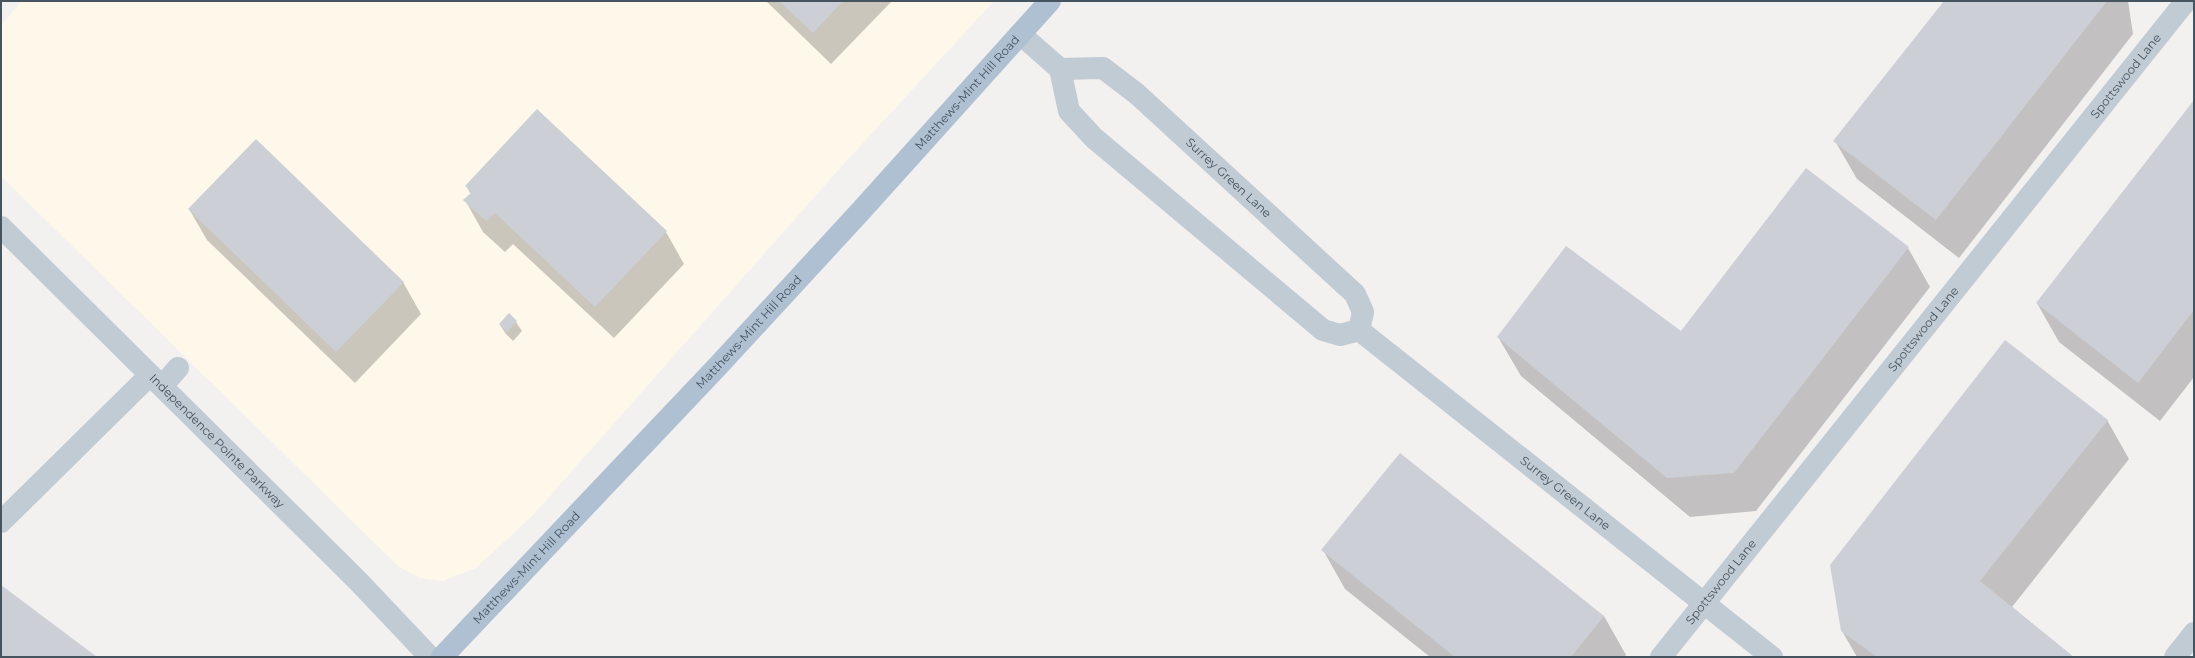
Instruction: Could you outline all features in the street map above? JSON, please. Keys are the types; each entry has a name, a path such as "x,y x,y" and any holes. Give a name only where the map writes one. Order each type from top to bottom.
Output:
{"main road":[{"name":"Matthews-Mint Hill Road","path":"442,657 722,361 859,213 1050,1"}],"street":[{"name":"Spottswood Lane","path":"1661,657 2186,1"},
{"path":"1020,34 1060,69 1069,111 1094,138 1323,330 1340,335 1359,330"},
{"name":"Surrey Green Lane","path":"1060,69 1103,68 1137,94 1355,294 1363,312 1359,330 1772,657"},
{"name":"Independence Pointe Parkway","path":"1,227 358,581 430,657"},
{"path":"1,522 156,380 178,368"},
{"path":"2175,657 2194,633"}],"shaded area":[{"path":"22,1 994,1 840,168 533,515 476,568 443,581 420,578 399,567 1,176 1,25"}],"building":[{"path":"779,1 843,1 813,33"},
{"path":"1944,1 2107,1 1936,220 1833,141"},
{"path":"2194,100 2194,310 2138,383 2036,303"},
{"path":"537,109 667,231 595,307 495,213 486,221 463,200 472,192 465,186"},
{"path":"256,139 404,282 336,352 188,209"},
{"path":"1806,168 1909,247 1734,473 1667,478 1497,337 1566,246 1681,331"},
{"path":"509,313 517,321 507,332 499,324"},
{"path":"2005,340 2108,420 1980,581 2074,657 1877,657 1841,631 1830,565"},
{"path":"1400,453 1604,616 1571,657 1455,657 1321,550"},
{"path":"1,585 97,657 1,657"}]}
